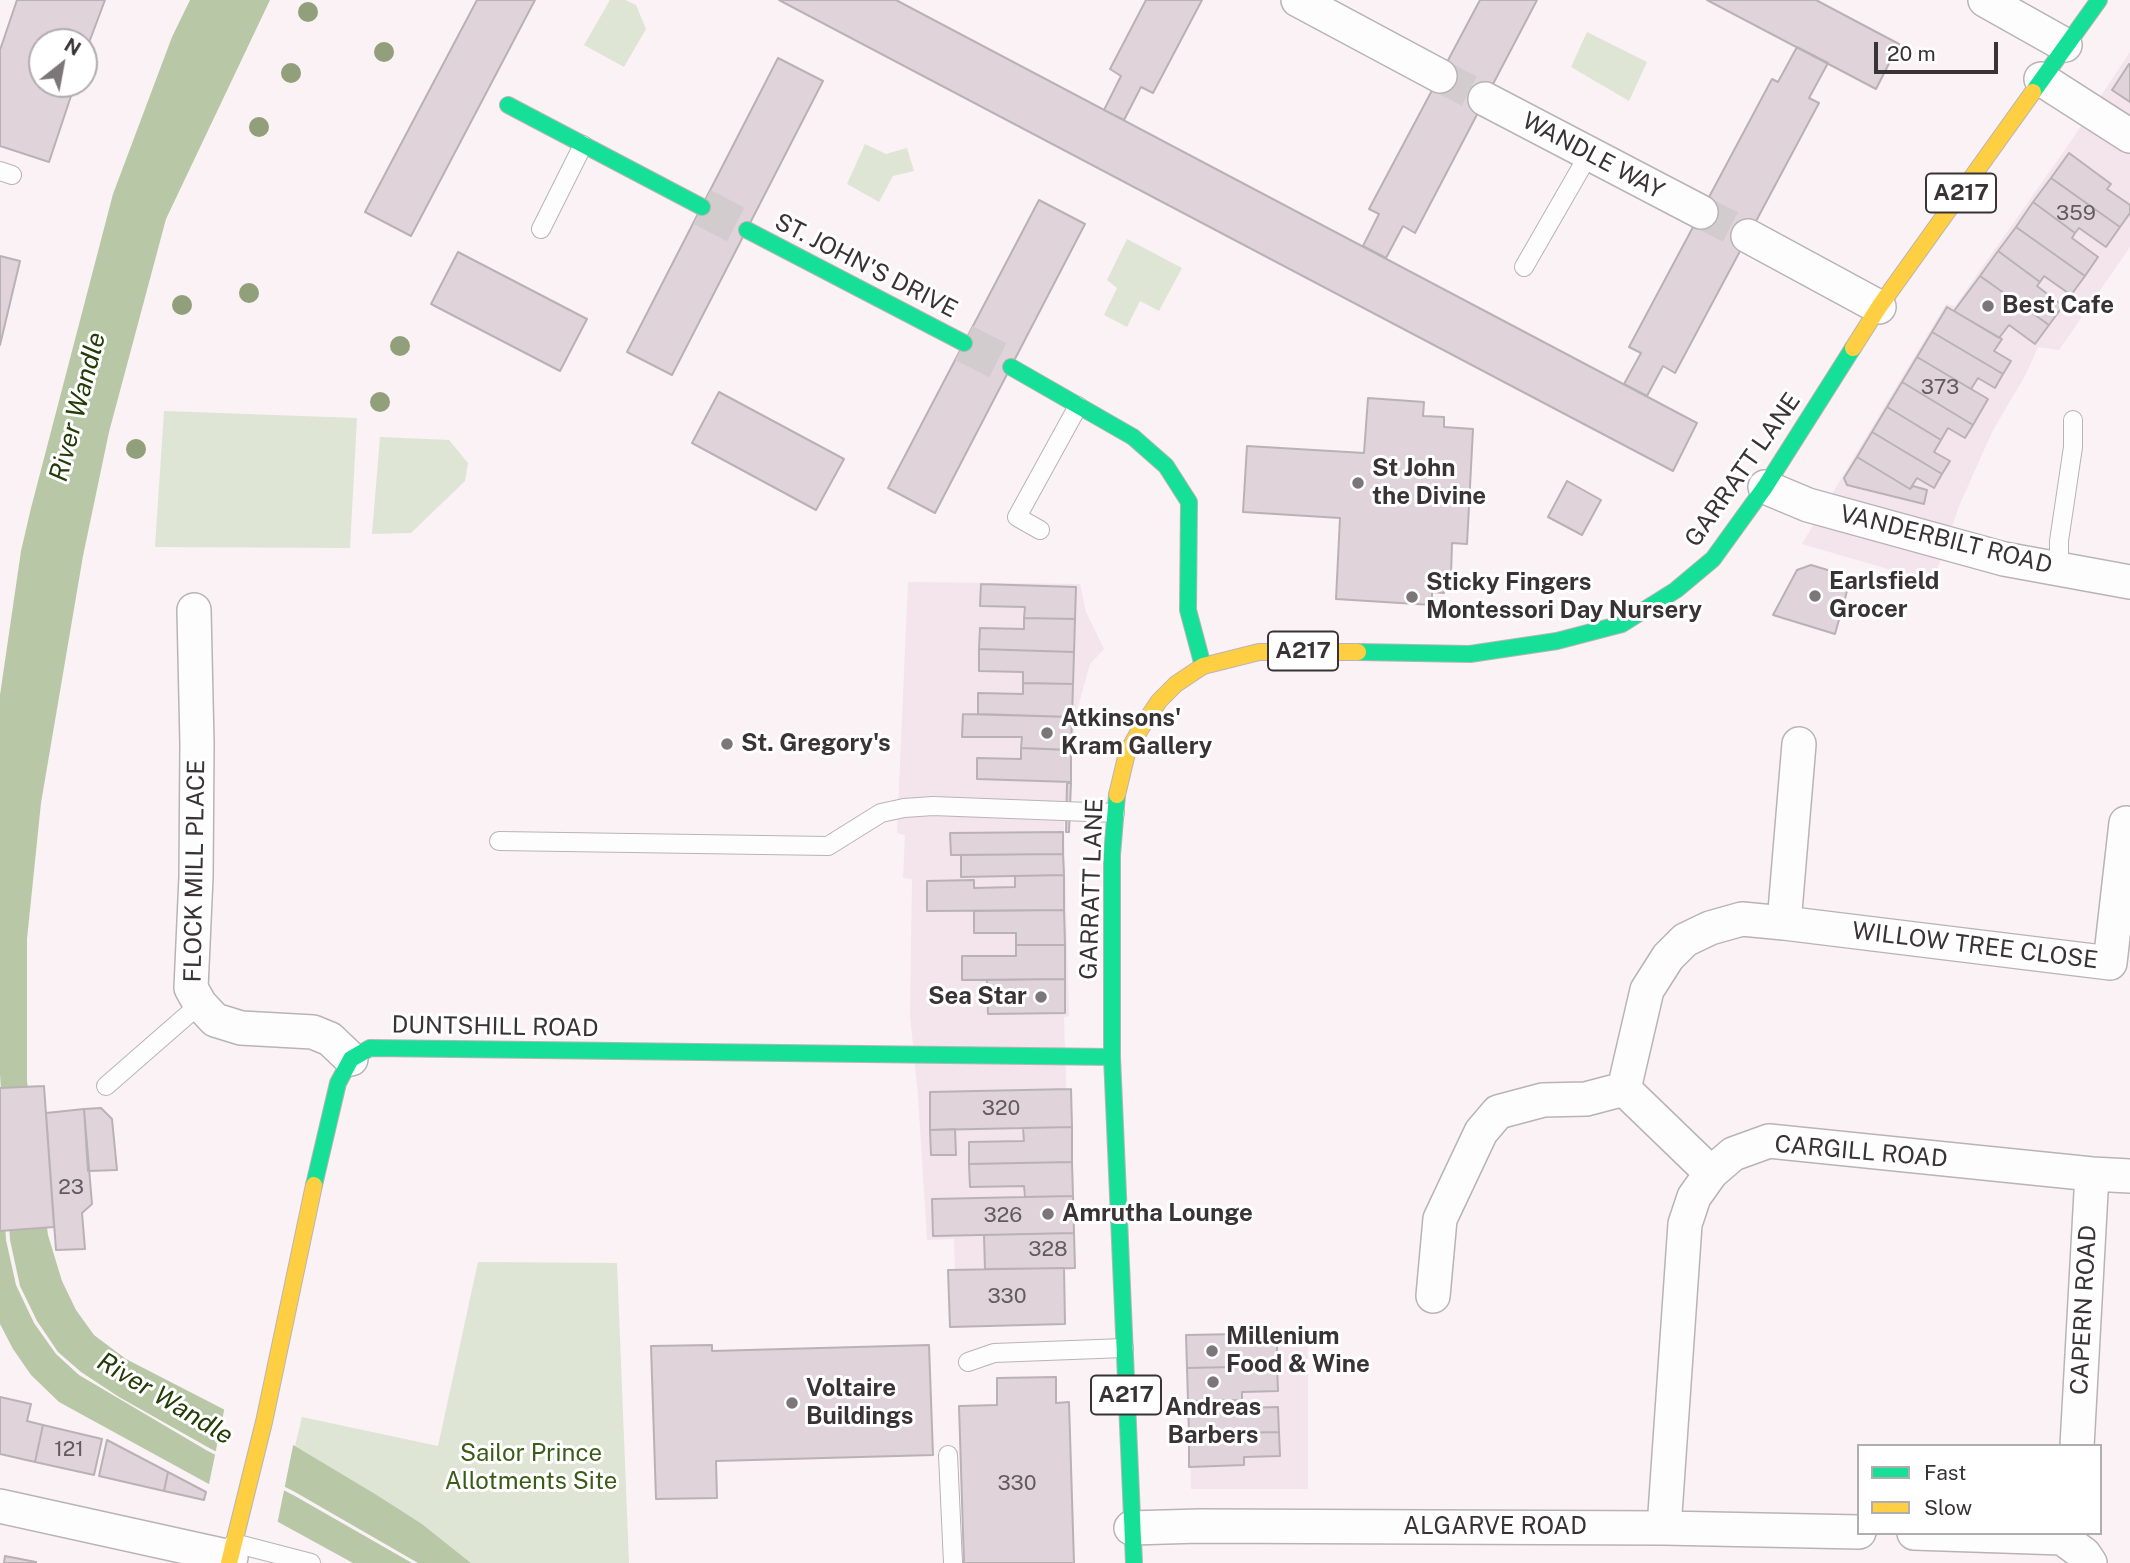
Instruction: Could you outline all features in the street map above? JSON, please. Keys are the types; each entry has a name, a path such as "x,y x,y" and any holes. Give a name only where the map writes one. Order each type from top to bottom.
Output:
{"main road":[{"name":"GARRATT LANE","path":"1134,1563 1112,1057 1111,929 1118,785 1127,753 1141,728 1159,701 1203,666 1259,652 1470,654 1557,641 1622,624 1676,590 1713,559 1765,487 1879,307 2099,0"},
{"path":"508,105 702,207"},
{"name":"ST. JOHN'S DRIVE","path":"747,230 964,343"},
{"path":"1011,367 1133,437 1166,466 1189,502 1188,610 1203,666"},
{"name":"DUNTSHILL ROAD","path":"351,1059 370,1048 1112,1057"},
{"path":"231,1554 264,1422 326,1129 338,1083 351,1059"}],"street":[{"path":"1298,0 1440,76"},
{"path":"1985,0 2065,45"},
{"path":"2041,79 2130,136"},
{"name":"WANDLE WAY","path":"1485,99 1701,212"},
{"path":"1748,236 1879,307"},
{"name":"VANDERBILT ROAD","path":"1765,487 1821,509 2004,559 2130,582"},
{"name":"FLOCK MILL PLACE","path":"194,610 196,877 191,988 200,1004 215,1020 241,1028 313,1032 330,1038 351,1059"},
{"path":"1784,923 1799,744"},
{"name":"WILLOW TREE CLOSE","path":"1623,1089 1647,990 1668,957 1685,940 1710,928 1742,919 2120,964 2126,823"},
{"path":"1433,1296 1440,1219 1481,1132 1498,1112 1543,1100 1586,1099 1623,1089 1711,1173"},
{"name":"CARGILL ROAD","path":"1664,1528 1685,1224 1694,1197 1711,1173 1733,1154 1769,1141 2130,1176"},
{"name":"CAPERN ROAD","path":"2077,1444 2092,1174"},
{"path":"0,1506 231,1554"},
{"name":"ALGARVE ROAD","path":"1131,1528 1200,1525 1857,1532"},
{"path":"2012,1535 2062,1536 2084,1554 2090,1563"}],"lane":[{"path":"541,229 583,145"},
{"path":"1524,267 1589,154"},
{"path":"1040,530 1017,517 1078,406"},
{"path":"2059,569 2059,541 2073,447 2073,420"},
{"path":"499,841 828,846 881,813 904,808 974,807 1115,813"},
{"path":"106,1086 200,1004"},
{"path":"968,1362 994,1353 1124,1348"},
{"path":"948,1455 953,1563"},
{"path":"231,1554 312,1563"}],"shaded area":[{"path":"2130,52 2130,247 2059,350 2038,347 2026,374 1993,430 1959,506 1933,582 1802,544 1946,304 1955,306"},
{"path":"908,582 1080,584 1086,612 1104,649 1090,664 1076,714 1064,825 1069,1016 1064,1017 1072,1270 955,1275 954,1239 927,1240 910,1015 912,879 903,878 905,835 897,833"},
{"path":"1187,1338 1308,1339 1308,1489 1191,1489"}],"green space":[{"path":"610,0 625,0 636,5 646,29 624,67 584,45"},
{"path":"1587,32 1647,62 1629,101 1571,67"},
{"path":"865,144 886,154 907,148 914,171 893,176 879,202 847,184"},
{"path":"1127,239 1182,268 1159,311 1140,301 1127,327 1104,315 1117,288 1107,280"},
{"path":"164,411 357,418 350,548 155,547"},
{"path":"380,437 449,440 468,463 465,481 411,533 372,534"},
{"name":"Sailor Prince Allotments Site","path":"478,1262 617,1263 629,1563 471,1563 422,1524 295,1446 302,1417 438,1446"}],"water":[{"name":"River Wandle","path":"190,0 270,0 166,219 109,432 83,556 41,803 27,939 27,1081 48,1235 62,1281 76,1310 94,1335 126,1359 295,1446 375,1494 422,1524 471,1563 418,1563 295,1492 119,1397 81,1372 58,1352 37,1321 20,1286 10,1240 0,1074 0,695 21,551 113,194 172,37"},
{"path":"0,1138 6,1240 16,1285 34,1323 56,1354 79,1375 206,1450 295,1496 412,1563 353,1563 59,1402 31,1375 0,1324"}],"pier":[{"path":"225,1406 294,1441 277,1525 208,1489"}],"building":[{"path":"17,0 105,0 94,28 28,28 28,98 70,98 49,162 0,146 0,50"},
{"path":"477,0 535,0 411,236 365,212"},
{"path":"779,0 896,0 1697,423 1673,471"},
{"path":"1146,0 1202,0 1153,93 1141,87 1124,120 1104,110 1121,76 1110,69"},
{"path":"1480,0 1537,0 1415,233 1403,226 1386,258 1363,246 1379,214 1369,209"},
{"path":"1707,0 1816,0 1899,44 1876,89"},
{"path":"1797,47 1828,63 1809,98 1819,103 1675,373 1663,366 1647,396 1624,384 1641,353 1629,347 1772,79 1778,82"},
{"path":"778,58 823,81 672,375 627,352"},
{"path":"2130,65 2130,102 2112,90"},
{"path":"2069,153 2111,184 2107,189 2130,205 2130,213 2120,227 2051,178"},
{"path":"2051,178 2120,227 2106,247 2079,228 2075,233 2033,202"},
{"path":"1039,200 1085,224 935,513 888,488"},
{"path":"2033,202 2075,233 2072,238 2098,257 2085,276 2016,227"},
{"path":"2016,227 2085,276 2071,295 2044,276 2040,282 1998,251"},
{"path":"1998,251 2040,282 2037,286 2063,306 2049,325 1980,276"},
{"path":"458,252 587,319 560,371 431,304"},
{"path":"0,256 20,261 0,345"},
{"path":"1980,276 2049,325 2035,344 2009,325 1999,338 1954,311"},
{"path":"1947,307 2002,339 1994,351 2011,361 2003,374 1932,332"},
{"path":"1932,332 2003,374 1995,388 1978,378 1971,389 1917,357"},
{"path":"1917,357 1988,399 1973,425 1902,382"},
{"path":"1902,382 1973,425 1965,438 1948,428 1941,440 1887,407"},
{"path":"719,392 844,459 816,510 692,443"},
{"name":"St John the Divine","path":"1368,398 1424,402 1423,416 1444,417 1444,427 1473,429 1467,544 1452,543 1451,575 1445,575 1444,593 1432,592 1432,605 1336,599 1340,518 1243,512 1247,446 1364,453"},
{"path":"1887,407 1941,440 1934,452 1950,461 1942,474 1872,432"},
{"path":"1872,432 1942,474 1934,488 1917,478 1910,489 1857,457"},
{"path":"1857,457 1910,489 1913,486 1927,490 1924,504 1847,485 1844,478"},
{"path":"1567,481 1601,500 1582,535 1548,517"},
{"path":"1811,565 1851,577 1835,634 1773,615 1797,570"},
{"path":"981,584 1076,587 1075,619 1024,618 1025,607 980,606"},
{"path":"1024,618 1075,619 1074,652 979,649 980,628 1024,629"},
{"path":"979,649 1074,652 1073,684 1023,683 1023,672 979,671"},
{"path":"1023,683 1073,684 1072,717 978,714 978,693 1023,694"},
{"path":"963,714 1072,717 1071,750 1021,748 1022,737 962,737"},
{"path":"1021,748 1071,750 1071,782 977,779 977,758 1021,759"},
{"path":"1067,783 1071,783 1069,832 1066,832"},
{"path":"1063,832 1063,854 951,855 950,833"},
{"path":"1063,854 1064,875 961,877 961,855"},
{"path":"1064,875 1064,910 927,911 927,881 974,880 974,888 1015,887 1015,876"},
{"path":"1064,910 1065,945 1016,945 1016,933 974,933 974,911"},
{"path":"1016,945 1065,945 1065,979 962,980 962,956 1016,956"},
{"path":"1065,979 1065,1013 988,1014 987,980"},
{"path":"44,1086 54,1227 0,1231 0,1088"},
{"path":"1071,1089 1072,1127 930,1130 930,1092"},
{"path":"101,1108 112,1119 117,1170 88,1171 84,1109"},
{"path":"84,1109 92,1204 82,1213 85,1249 56,1250 46,1113"},
{"path":"1072,1127 1072,1162 969,1164 969,1142 1024,1141 1023,1128"},
{"path":"955,1129 956,1155 931,1155 930,1130"},
{"path":"1072,1162 1073,1196 1025,1197 1024,1186 970,1187 969,1164"},
{"path":"1073,1196 1074,1233 933,1236 932,1199"},
{"path":"1074,1233 1075,1268 985,1269 984,1235"},
{"name":"Voltaire Buildings","path":"1064,1268 1065,1324 950,1327 948,1270"},
{"path":"1240,1334 1240,1343 1277,1341 1277,1366 1187,1368 1186,1335"},
{"name":"Voltaire Buildings","path":"712,1345 712,1351 929,1345 933,1455 716,1461 717,1498 656,1499 651,1346"},
{"path":"1277,1366 1278,1391 1242,1392 1242,1400 1188,1401 1187,1368"},
{"name":"Voltaire Buildings","path":"1056,1377 1056,1403 1069,1402 1074,1563 964,1563 959,1406 997,1405 997,1378"},
{"path":"0,1397 31,1404 27,1421 43,1425 35,1462 0,1454"},
{"path":"1242,1400 1242,1408 1278,1407 1279,1432 1189,1434 1188,1401"},
{"path":"43,1425 102,1439 94,1475 35,1462"},
{"path":"1279,1432 1280,1456 1244,1457 1244,1465 1189,1467 1189,1434"},
{"path":"107,1440 168,1472 164,1491 99,1476"},
{"path":"168,1472 206,1492 204,1500 164,1491"},
{"path":"5,1556 36,1562 36,1563 4,1563"}],"tunnel":[{"path":"1440,76 1485,99"},
{"path":"702,207 747,230"},
{"path":"1701,212 1748,236"},
{"path":"964,343 1011,367"}],"traffic: fast":[{"path":"2033,92 2099,0"},
{"path":"508,105 702,207"},
{"path":"747,230 964,343"},
{"path":"1358,652 1470,654 1557,641 1622,624 1676,590 1713,559 1765,487 1853,348"},
{"path":"1011,367 1133,437 1166,466 1189,502 1188,610 1203,666"},
{"path":"1117,795 1112,855 1112,1057 1134,1563"},
{"path":"314,1185 338,1083 351,1059 370,1048 1112,1057"}],"traffic: slow":[{"path":"1853,348 1879,307 2033,92"},
{"path":"1117,795 1127,753 1141,728 1159,701 1176,684 1203,666 1259,652 1358,652"},
{"path":"229,1563 264,1422 314,1185"}],"place":[{"name":"Best Cafe","path":"1988,306"},
{"name":"St John the Divine","path":"1358,483"},
{"name":"Earlsfield Grocer","path":"1815,596"},
{"name":"Sticky Fingers Montessori Day Nursery","path":"1412,597"},
{"name":"Atkinsons' Kram Gallery","path":"1047,733"},
{"name":"St. Gregory's","path":"727,744"},
{"name":"Sea Star","path":"1041,997"},
{"name":"Amrutha Lounge","path":"1048,1214"},
{"name":"Millenium Food & Wine","path":"1212,1351"},
{"name":"Andreas Barbers","path":"1213,1382"},
{"name":"Voltaire Buildings","path":"792,1403"}]}
